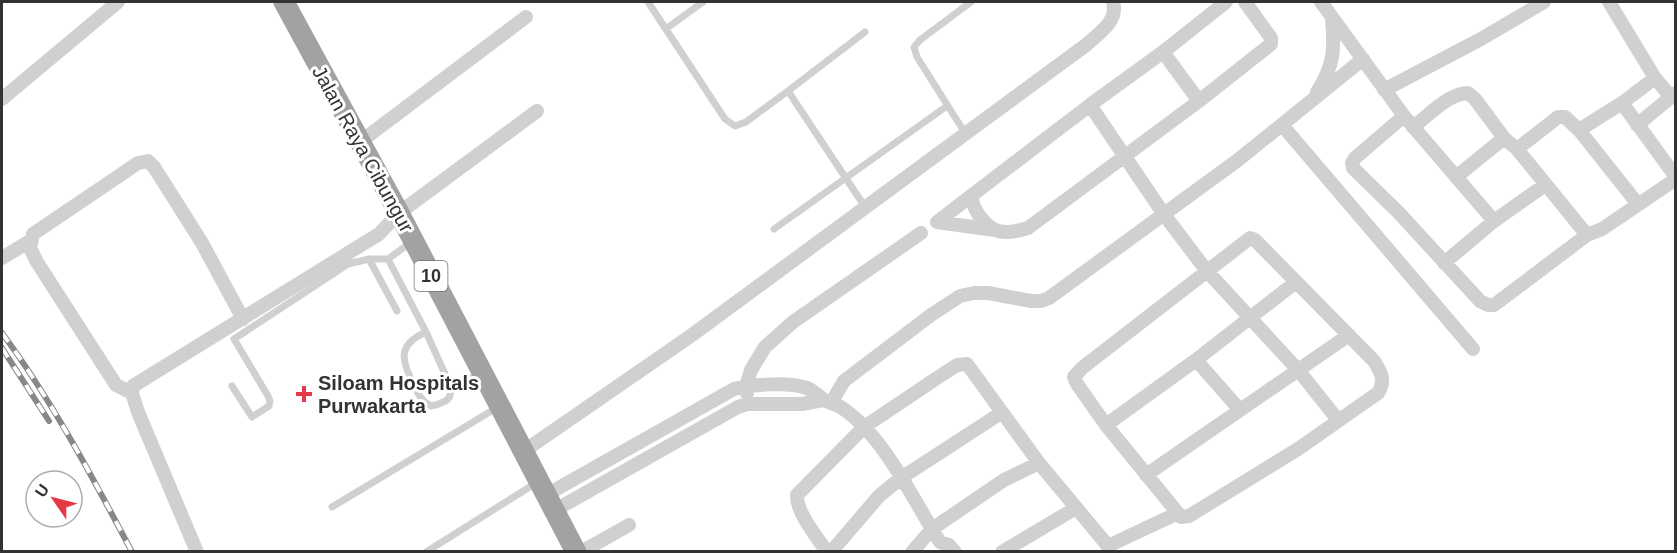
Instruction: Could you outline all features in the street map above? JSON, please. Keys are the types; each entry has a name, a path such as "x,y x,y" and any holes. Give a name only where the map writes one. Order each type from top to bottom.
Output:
{"highway":[{"name":"Jalan Raya Cibungur","path":"284,2 399,213 578,552"}],"street":[{"path":"2,99 118,2"},
{"path":"524,451 692,334 1086,45 1109,25 1115,13 1113,2"},
{"path":"1226,2 937,222 1008,232 1028,228 1199,101 1271,44 1270,38 1245,2"},
{"path":"1321,2 1409,122 1494,221"},
{"path":"1384,90 1481,39 1544,2"},
{"path":"1609,2 1654,78 1673,95 1637,125"},
{"path":"360,142 526,17"},
{"path":"1311,101 1326,78 1334,53 1332,17"},
{"path":"1163,52 1199,101"},
{"path":"546,495 670,445 738,407 747,404 802,404 827,401 844,381 960,296 988,293 1041,301 1064,287 1282,126 1363,58"},
{"path":"1579,130 1654,78"},
{"path":"1587,235 1468,93 1461,93 1409,122 1355,158 1352,163 1353,168 1399,213 1479,301 1494,305 1587,235 1602,229 1676,178 1622,102"},
{"path":"1090,105 1163,213 1206,270 1299,371 1338,420"},
{"path":"197,552 132,393 132,388 379,234 399,213 537,111"},
{"path":"1517,149 1558,117 1565,117 1579,130 1637,203"},
{"path":"1282,126 1473,349"},
{"path":"1456,177 1504,138"},
{"path":"132,393 116,385 30,248 33,234 89,195 138,163 148,161 202,243 243,319"},
{"path":"1444,263 1494,221 1545,185"},
{"path":"972,195 971,202 975,209 995,230"},
{"path":"747,404 746,386 754,364 765,347 823,300 921,233"},
{"path":"1250,238 1255,240 1296,282 1374,361 1382,373 1382,387 1378,393 1298,449 1190,516 1181,517 1176,514 1106,425 1074,377 1206,270 1250,238"},
{"path":"2,258 30,241"},
{"path":"1106,425 1196,360 1296,282"},
{"path":"1146,475 1350,335"},
{"path":"1196,360 1240,410"},
{"path":"1001,413 901,478 867,509 829,552 800,510 797,495 864,427 962,363 967,364 1039,463 1108,549 1176,514"},
{"path":"546,495 734,389 746,386 796,386 815,391 864,427 901,478 932,529 939,547 949,545 955,552"},
{"path":"663,429 670,445"},
{"path":"912,552 932,529 1004,480 1039,463"},
{"path":"1002,552 1076,508"},
{"path":"578,552 629,525"}],"lane":[{"path":"648,2 725,119 735,126 746,122 865,32"},
{"path":"667,28 703,2"},
{"path":"965,133 917,57 914,47 971,2"},
{"path":"788,91 865,207"},
{"path":"774,229 947,106"},
{"path":"232,386 252,417 269,406 268,396 234,339 348,264 369,259 388,259 413,241"},
{"path":"369,259 397,311"},
{"path":"388,259 426,332 450,385 452,392 450,398 444,403 431,406 420,398 404,360 406,346 415,337 426,332"},
{"path":"450,385 460,384 483,372"},
{"path":"332,507 500,405"},
{"path":"426,552 546,495"}],"railway":[{"path":"2,333 55,412 132,552"},
{"path":"2,348 49,421"}],"place":[{"name":"Siloam Hospitals Purwakarta","path":"304,394"}]}
